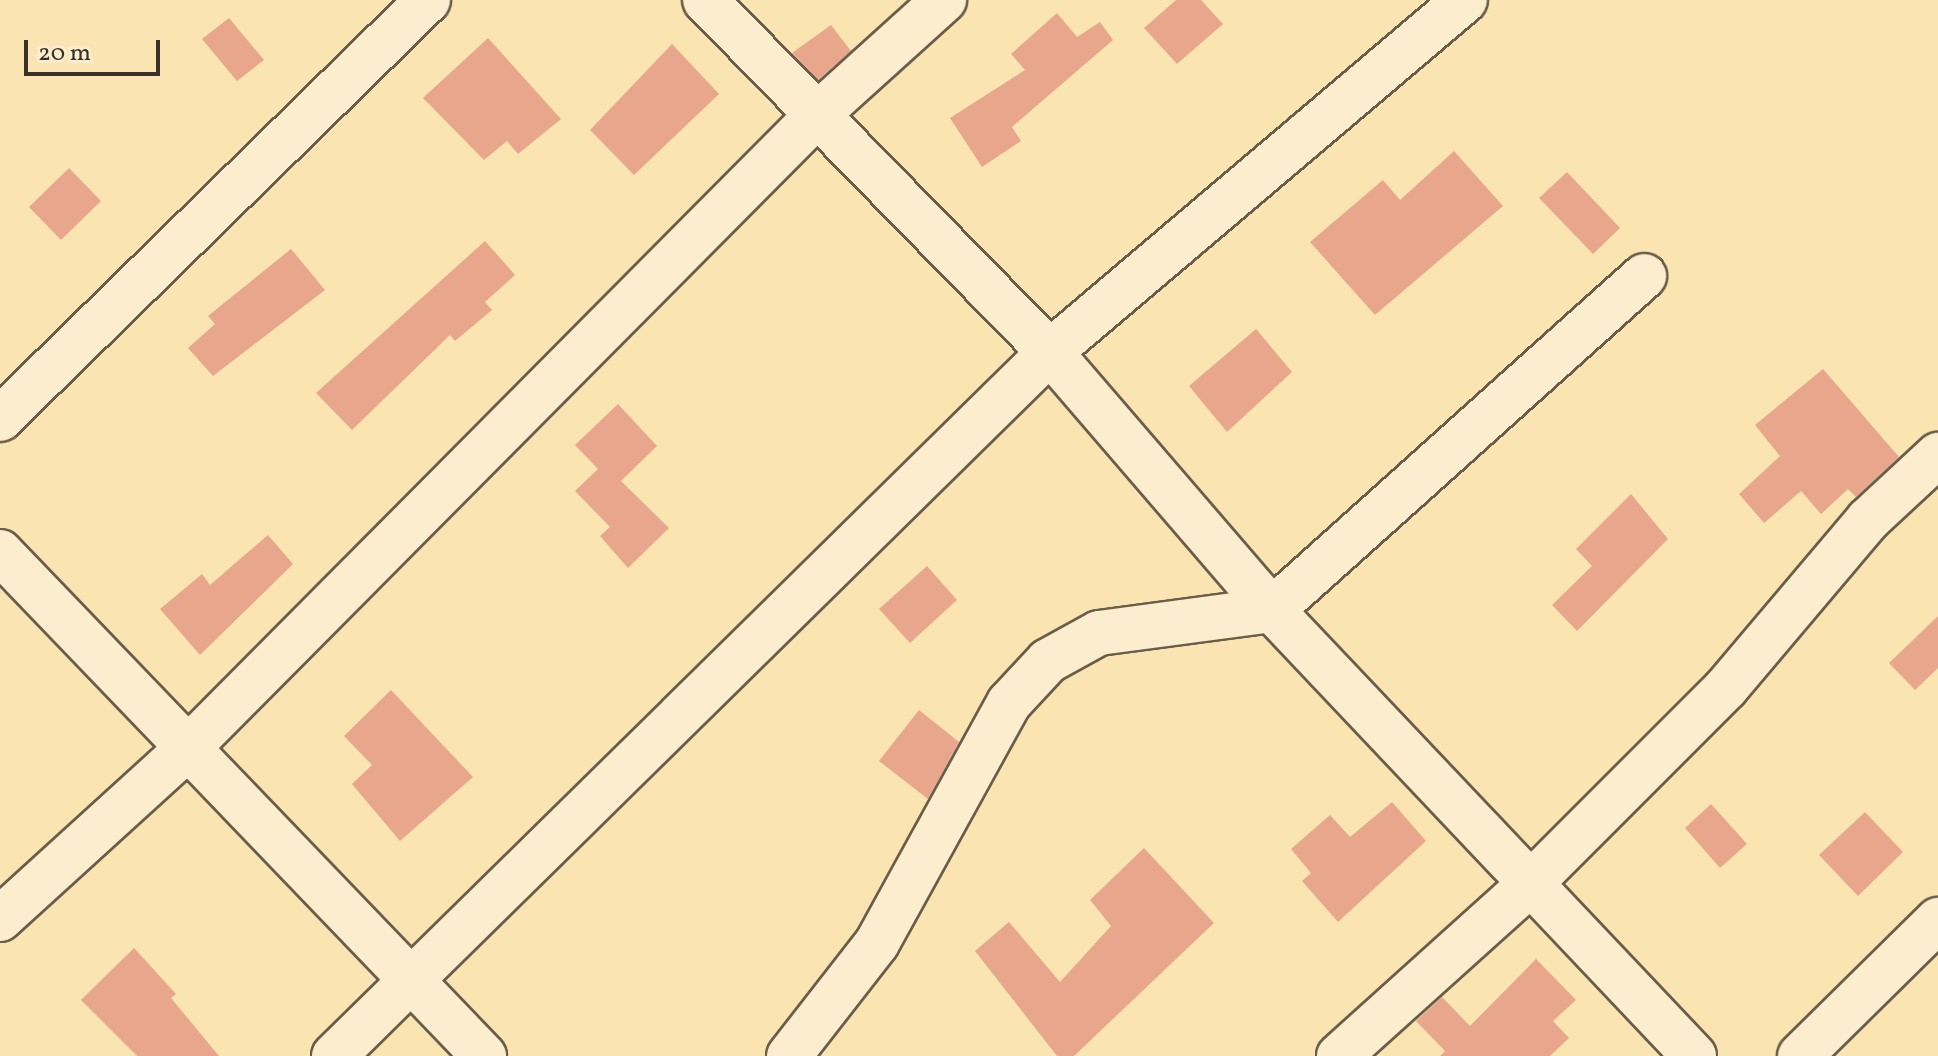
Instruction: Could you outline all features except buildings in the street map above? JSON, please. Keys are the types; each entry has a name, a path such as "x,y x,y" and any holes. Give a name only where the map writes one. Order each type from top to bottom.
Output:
{"street":[{"path":"0,419 428,0"},
{"path":"705,0 1050,352 1272,610 1528,886 1694,1056"},
{"path":"0,919 186,750 818,114 944,0"},
{"path":"334,1056 412,983 1050,352 1465,0"},
{"path":"789,1056 877,943 1009,703 1048,661 1099,633 1272,610 1644,276"},
{"path":"1339,1056 1528,886 1726,688 1868,520 1938,455"},
{"path":"0,552 186,750 484,1056"},
{"path":"1800,1056 1938,920"}]}
